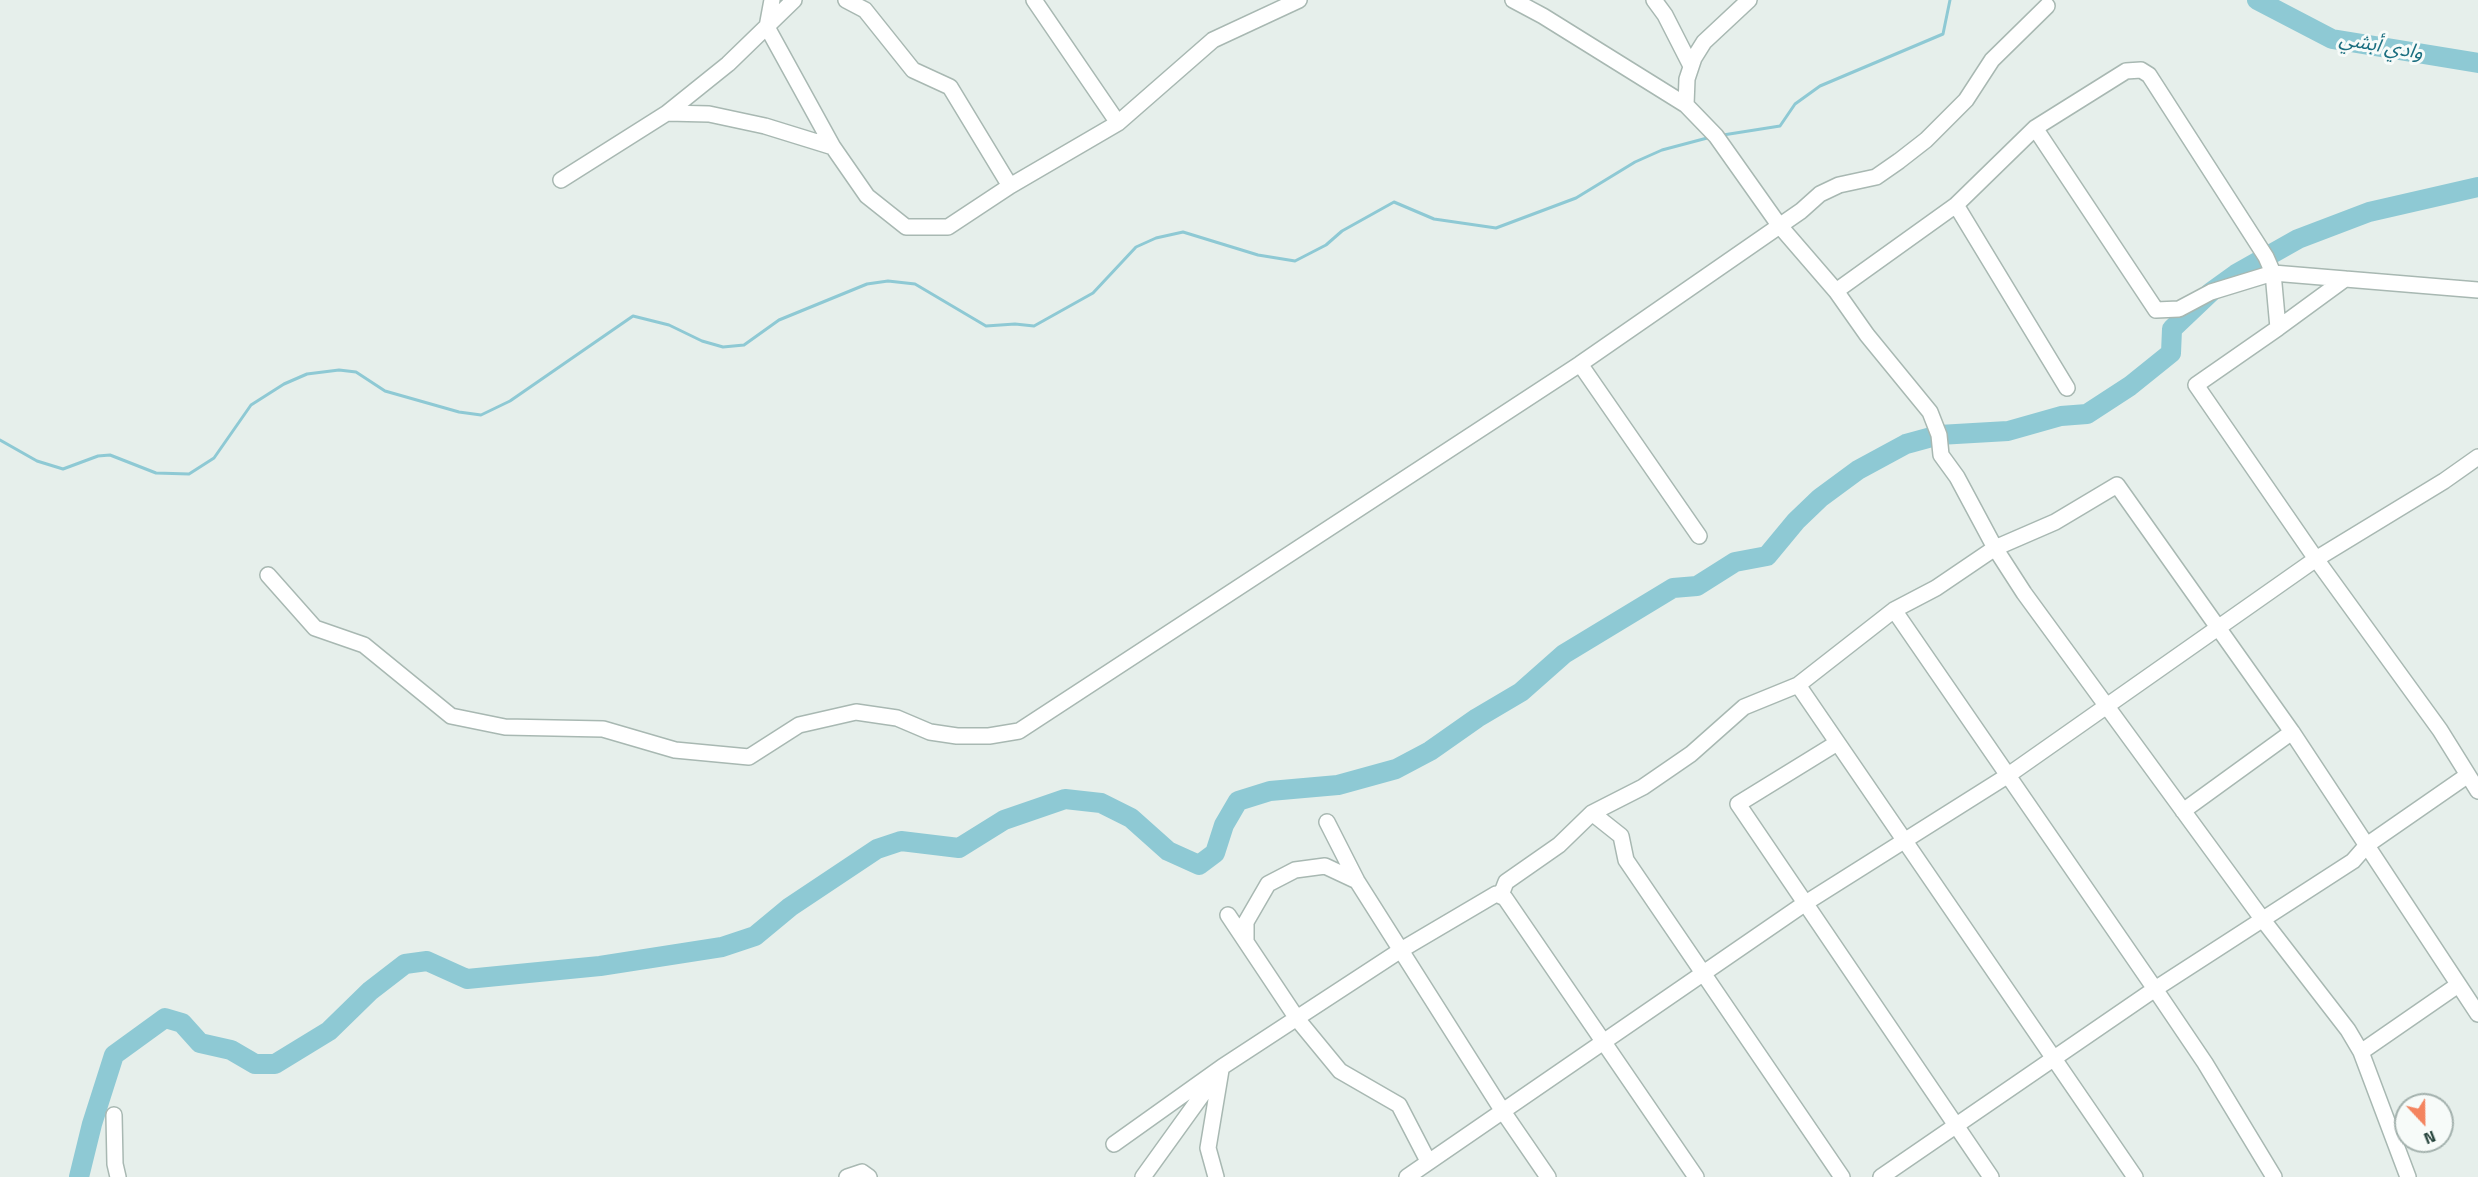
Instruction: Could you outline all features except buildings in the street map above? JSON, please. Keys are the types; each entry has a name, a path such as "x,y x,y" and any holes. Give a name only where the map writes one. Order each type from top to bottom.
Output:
{"street":[{"path":"772,0 766,27 833,147 867,196 906,227 948,227 1010,186 1118,123 1214,40 1299,0"},
{"path":"561,180 667,113 728,64 794,0"},
{"path":"846,0 865,10 913,70 950,87 1010,186"},
{"path":"1034,0 1118,123"},
{"path":"1513,0 1543,16 1686,105 1716,136 1779,225 1836,291 1867,335 1929,412 1939,435 1941,455 1957,477 1995,548 2183,811 2348,1030 2361,1052 2402,1154 2404,1176"},
{"path":"1654,0 1665,15 1691,66"},
{"path":"1686,105 1684,93 1691,66 1704,42 1749,0"},
{"path":"268,575 315,628 364,645 450,716 505,726 603,729 675,750 749,757 799,725 856,712 906,720 930,732 989,736 1019,731 1580,364 1801,211 1820,194 1839,185 1876,177 1926,141 1966,100 1992,60 2047,6"},
{"path":"1836,291 1956,205 2035,128 2126,71 2141,70 2149,75 2266,257 2273,273 2278,328"},
{"path":"667,113 709,114 731,118 833,147"},
{"path":"2035,128 2156,310 2179,309 2211,292 2273,273 2478,290"},
{"path":"1956,205 2067,388"},
{"path":"2345,279 2196,385 2316,559 2440,730 2478,791"},
{"path":"1580,364 1699,536"},
{"path":"1407,1177 1602,1042 1706,974 1804,904 1902,840 2007,776 2216,627 2316,559 2478,457"},
{"path":"1501,895 1506,882 1558,845 1593,813 1653,780 1691,754 1744,708 1798,685 1894,610 1936,588 1995,548 2055,522 2117,485 2292,732 2478,1014"},
{"path":"1894,610 2205,1062 2274,1177"},
{"path":"1798,685 2135,1177"},
{"path":"2183,811 2292,732"},
{"path":"1837,743 1738,804 1991,1177"},
{"path":"1881,1177 2155,989 2353,861 2367,845 2468,775"},
{"path":"1593,813 1621,836 1626,860 1706,974 1842,1177"},
{"path":"1326,822 1357,881 1502,1110 1548,1177"},
{"path":"1246,942 1246,922 1268,884 1295,870 1325,866 1357,881"},
{"path":"1114,1144 1222,1067 1298,1020 1401,950 1491,895 1501,895"},
{"path":"1501,895 1696,1177"},
{"path":"1228,915 1298,1020 1340,1071 1399,1105 1428,1161"},
{"path":"2361,1052 2458,985"},
{"path":"1143,1177 1222,1067"},
{"path":"1216,1177 1208,1148 1222,1067"},
{"path":"114,1115 115,1164 118,1177"},
{"path":"847,1177 861,1172 869,1177"}],"waterway":[{"path":"1723,135 1780,126 1795,104 1820,86 1943,34 1950,0"},
{"name":"وادي أبشي","path":"2257,0 2332,39 2478,63"},
{"path":"0,440 37,461 63,469 98,456 110,455 156,473 189,474 214,458 251,405 284,384 307,374 339,370 356,372 385,391 459,412 481,415 510,401 633,316 669,325 702,341 723,347 744,345 779,320 867,284 888,281 915,284 986,326 1015,324 1034,326 1093,293 1136,247 1156,238 1183,232 1258,255 1295,261 1326,245 1342,231 1394,202 1434,219 1496,228 1576,198 1635,162 1662,150 1711,137"},
{"path":"79,1177 92,1124 114,1055 165,1018 182,1023 200,1043 231,1050 255,1064 275,1064 329,1031 370,991 405,964 427,961 467,979 600,966 722,947 755,936 790,907 877,849 901,841 959,848 1004,820 1065,799 1101,803 1131,818 1168,851 1199,865 1215,853 1224,825 1238,801 1270,791 1338,785 1396,769 1430,751 1477,718 1521,692 1564,654 1673,588 1697,586 1735,562 1767,556 1796,521 1820,498 1858,470 1906,444 1939,435 2008,431 2061,416 2087,414 2130,386 2171,353 2172,329 2211,292 2236,274 2298,239 2369,212 2478,187"}]}
